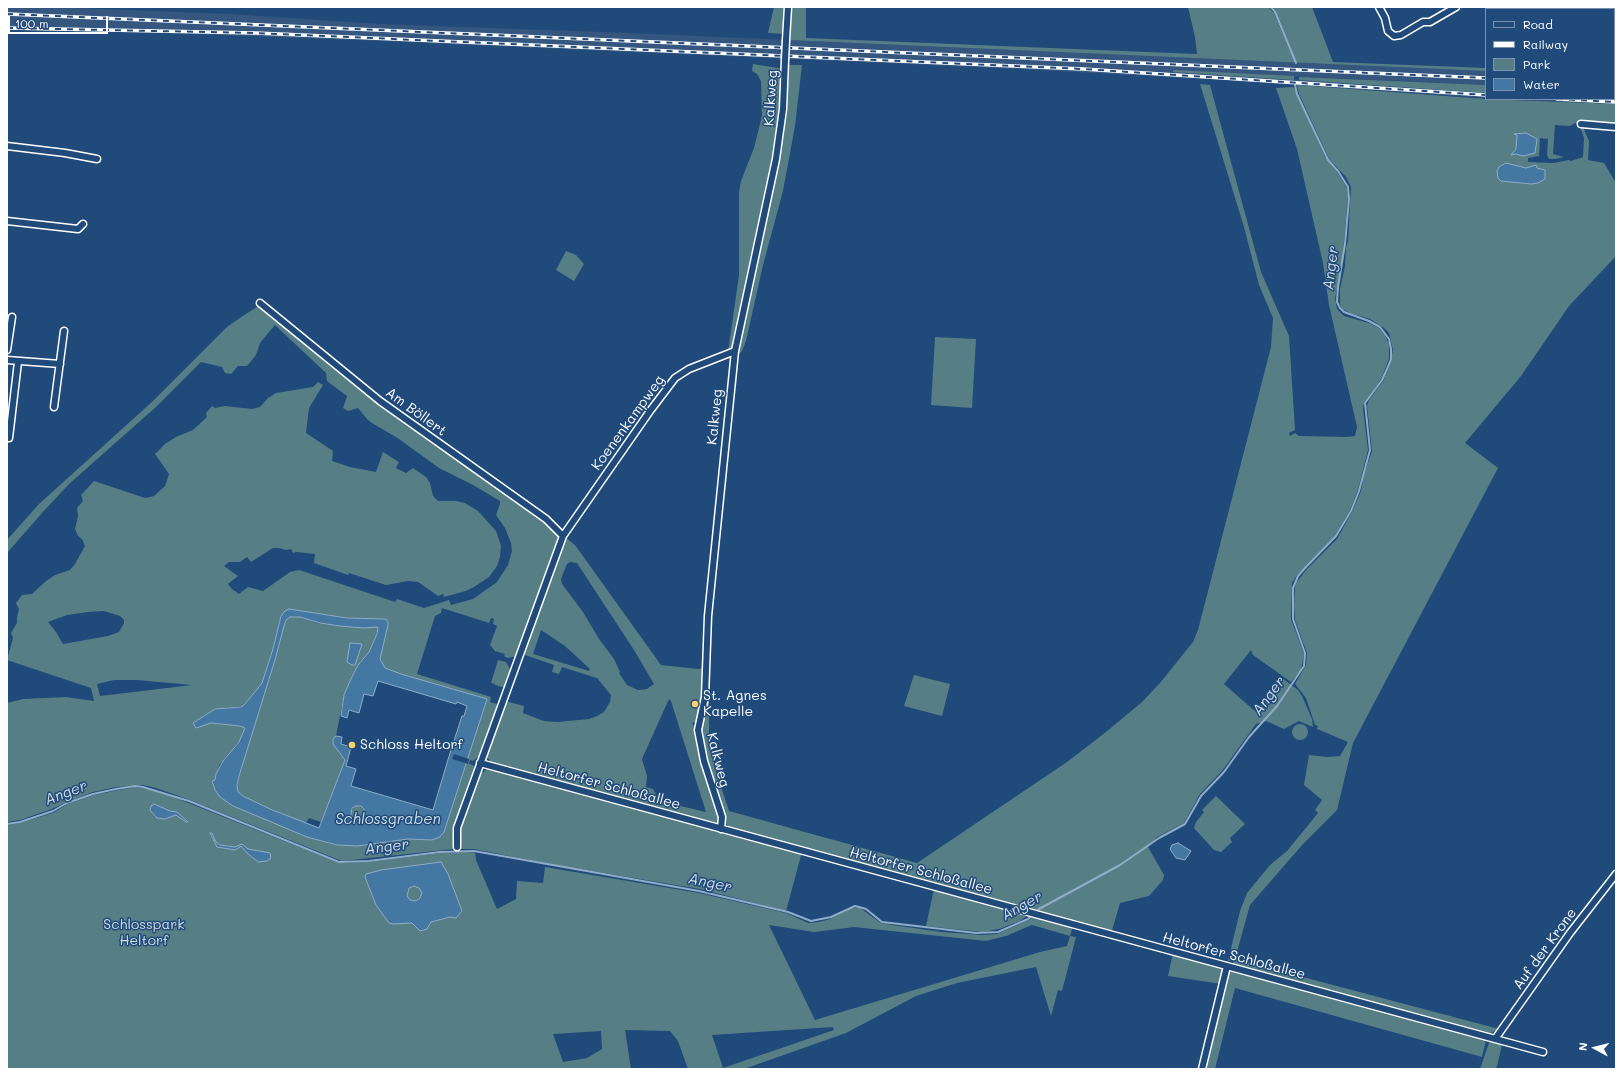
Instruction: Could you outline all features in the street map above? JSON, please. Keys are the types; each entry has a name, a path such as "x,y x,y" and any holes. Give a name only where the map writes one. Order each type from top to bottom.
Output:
{"street":[{"name":"Kalkweg","path":"722,829 722,817 704,761 698,738 698,730 705,697 708,616 735,351 776,159 783,109 788,7"},
{"path":"1379,7 1385,18 1388,31 1394,36 1400,35 1423,22 1430,22 1456,7"},
{"path":"1581,124 1616,127"},
{"path":"7,146 65,153 97,159"},
{"path":"7,221 78,229 83,224"},
{"name":"Am Böllert","path":"260,303 380,401 546,519 563,536"},
{"path":"7,350 12,316"},
{"path":"54,407 64,331"},
{"name":"Koenenkampweg","path":"563,536 657,400 675,378 689,369 735,351"},
{"path":"7,360 60,364"},
{"path":"7,438 9,438 18,362"},
{"path":"457,847 457,828 563,536"},
{"name":"Heltorfer Schloßallee","path":"480,764 1543,1052"},
{"name":"Auf der Krone","path":"1495,1039 1570,933 1616,874"},
{"path":"1202,1069 1227,966"}],"shaded area":[{"path":"7,7 51,7 230,14 381,24 630,33 1485,71 1485,85 1173,71 1485,93 1485,98 1206,79 998,68 379,41 168,33 7,30"},
{"path":"1525,100 1615,100 1616,104"}],"green space":[{"path":"774,7 786,7 785,34 768,33"},
{"path":"790,7 806,7 806,38 1197,54 1195,37 1188,7 1269,7 1274,13 1290,51 1292,51 1273,7 1312,7 1333,62 1485,68 1485,71 788,40"},
{"path":"753,64 784,69 779,132 734,344 728,352 739,275 739,192 741,181 754,148 762,116 761,81 757,74 752,71"},
{"path":"787,65 802,65 795,126 783,191 763,265 746,341 742,351 739,354 737,352 777,161"},
{"path":"1173,70 1294,76 1294,80 1173,72"},
{"path":"1299,77 1485,85 1485,93 1299,80"},
{"path":"1200,84 1210,85 1261,272 1289,336 1295,430 1289,433 1290,436 1295,433 1299,436 1355,436 1357,427 1329,305 1323,263 1297,149 1276,88 1293,87 1295,89 1325,157 1347,188 1348,196 1342,265 1335,298 1337,309 1344,316 1369,323 1379,328 1384,333 1389,344 1389,359 1381,379 1364,403 1363,408 1368,450 1358,490 1350,510 1335,536 1298,574 1292,583 1291,619 1304,654 1301,670 1291,682 1253,655 1251,650 1224,684 1256,712 1282,678 1298,690 1302,696 1312,719 1313,727 1299,721 1284,729 1266,721 1256,724 1222,771 1200,794 1184,823 1157,837 1148,847 1164,875 1163,880 1149,896 1120,903 1111,934 731,829 723,820 705,760 700,733 707,693 709,701 709,735 711,748 715,768 729,811 917,863 1067,762 1106,732 1142,702 1160,683 1193,642 1198,630 1271,347 1273,318 1259,285 1244,227"},
{"path":"1297,85 1485,100 1616,104 1616,125 1575,123 1570,126 1555,125 1553,154 1564,157 1549,159 1547,155 1548,139 1540,138 1539,156 1528,158 1528,162 1554,163 1569,160 1571,161 1583,157 1584,138 1580,126 1583,127 1589,141 1588,160 1604,163 1616,183 1616,256 1569,306 1521,376 1465,443 1498,468 1353,743 1337,810 1303,844 1250,905 1235,959 1499,1029 1489,1034 1484,1034 1235,966 1233,963 1234,960 1228,961 1240,911 1247,893 1270,865 1287,851 1318,813 1315,810 1322,800 1304,785 1309,755 1327,757 1340,756 1348,742 1317,729 1318,726 1315,725 1306,698 1295,684 1306,665 1307,653 1295,620 1295,588 1296,583 1307,569 1337,539 1352,512 1361,491 1364,475 1372,451 1367,406 1369,400 1383,381 1388,370 1393,350 1389,333 1384,328 1370,319 1342,309 1340,304 1340,289 1348,241 1351,187 1346,177 1329,159 1299,94"},
{"path":"566,251 576,255 584,264 574,281 556,270"},
{"path":"258,306 263,306 365,391 546,521 556,530 559,537 517,656 508,658 504,656 505,654 495,651 490,645 497,626 493,624 494,619 491,618 489,623 442,608 441,613 435,616 417,674 491,697 490,702 500,705 482,754 473,761 470,760 469,764 473,765 476,770 454,849 342,861 190,800 143,785 116,787 93,792 52,809 20,820 7,822 7,703 23,699 66,697 94,701 91,688 7,660 13,638 11,633 17,623 19,609 16,603 22,595 32,594 46,581 55,575 70,570 75,564 85,546 75,529 78,516 77,508 83,501 81,495 94,481 145,498 154,496 165,486 169,474 155,454 165,444 176,437 193,430 207,417 206,413 212,406 215,408 225,406 252,409 260,407 268,398 276,393 313,387 318,382 323,385 309,408 306,433 333,451 332,461 350,467 376,472 383,452 399,462 396,468 406,473 413,468 426,477 430,483 433,496 438,501 456,501 465,503 478,511 496,531 501,546 497,566 489,577 466,591 444,597 443,594 438,596 418,582 408,581 386,585 349,573 348,575 314,563 315,554 293,553 291,549 286,550 279,548 273,548 251,562 247,557 240,562 229,562 224,566 238,576 228,584 239,594 248,587 263,591 290,572 299,570 395,602 397,599 424,608 449,600 451,605 473,599 497,582 508,565 512,551 511,543 505,528 496,515 500,501 473,485 439,468 399,439 372,423 358,408 348,411 343,408 347,396 327,381 326,373 275,325 260,343 256,355 247,366 238,366 231,374 225,373 222,367 201,362 156,407 69,484 7,553 7,540 39,504 153,401 228,326","holes":["288,610 347,618 386,619 388,625 380,659 385,668 487,699 442,836 432,840 408,839 357,846 337,845 307,837 233,806 220,797 215,790 212,781 215,780 220,764 241,739 245,728 240,726 210,723 196,728 203,716 215,709 243,706 262,683 273,649 281,616","104,611 120,616 124,620 119,632 108,636 63,644 48,622 67,615","114,680 137,680 192,685 100,696 97,684"]},
{"path":"935,337 976,339 972,408 931,405"},
{"path":"565,537 575,545 661,665 698,669 705,668 705,697 698,722 692,723 697,732 720,817 718,824 715,825 490,764 489,759 485,757 505,701 524,706 523,713 544,721 558,722 589,719 597,716 604,712 610,702 611,695 597,678 562,667 559,674 552,672 554,665 522,654","holes":["570,562 577,563 634,650 654,684 647,689 638,690 627,685 619,673 620,672 614,659 599,639 583,612 562,584 561,579 567,564","541,630 565,646 590,669 589,671 533,654","669,699 671,701 706,812 659,800 653,789 646,787 647,776 642,759"]},
{"path":"290,617 300,617 317,623 340,626 377,627 378,629 369,652 358,665 344,695 336,736 332,742 345,760 321,822 309,818 306,823 270,809 243,796 238,792 237,788 239,776 286,620","holes":["362,644 355,664 349,663"]},
{"path":"498,660 506,662 511,671 506,688 491,683"},
{"path":"914,675 950,684 942,716 904,706"},
{"path":"1300,724 1306,726 1308,732 1306,738 1300,740 1294,738 1292,732 1294,726"},
{"path":"487,768 802,852 786,911 700,889 555,865 474,849 459,849 457,833 480,772 484,772"},
{"name":"Schlosspark Heltorf","path":"135,787 156,790 339,863 369,862 441,853 475,853 476,860 497,909 516,899 517,881 543,883 545,867 699,893 786,913 808,923 830,919 852,908 860,908 881,923 942,932 982,935 997,934 1029,920 1033,916 1073,926 1070,936 1076,937 1062,991 1058,990 1051,1016 1036,967 957,983 916,996 846,1033 744,1069 688,1069 678,1041 670,1031 625,1030 631,1069 7,1069 7,825 20,823 53,813 68,804 94,795","holes":["769,925 814,932 854,927 986,941 1006,936 1032,925 1070,936 1067,946 1040,952 815,1020","833,1027 834,1030 723,1068 712,1035","601,1031 602,1049 587,1058 563,1062 553,1034"]},
{"path":"1216,796 1245,824 1230,838 1232,842 1221,852 1214,850 1194,828 1196,822 1204,812 1202,810"},
{"path":"355,806 361,806 365,810 365,816 361,820 355,820 351,816 351,810"},
{"path":"934,889 1029,914 1020,921 999,929 983,932 926,926"},
{"path":"1173,953 1221,966 1223,969 1222,984 1168,976"},
{"path":"1232,971 1484,1037 1486,1040 1482,1057 1235,988 1215,1069 1203,1069 1226,976"},
{"path":"1490,1040 1502,1045 1496,1069 1480,1069"}],"water":[{"path":"1526,133 1537,139 1535,153 1523,156 1516,154 1511,155 1516,149 1517,135 1514,134"},
{"path":"1506,163 1526,168 1536,165 1537,168 1545,170 1545,179 1538,183 1531,184 1501,181 1498,178 1497,171 1499,167"},
{"name":"Schlossgraben","path":"289,609 347,618 386,619 388,625 380,659 385,668 487,699 444,832 440,837 432,840 408,839 357,846 337,845 307,837 233,806 220,797 215,790 212,781 215,780 216,774 223,761 239,742 245,728 240,726 211,723 196,728 193,723 215,709 241,707 245,704 262,683 273,649 281,616","holes":["290,617 300,617 320,623 340,626 363,628 378,627 377,634 369,652 358,665 344,695 341,716 347,718 349,710 359,713 364,694 373,696 378,681 467,706 464,716 462,716 433,810 351,786 356,769 346,766 351,747 341,744 342,737 336,736 333,739 333,744 345,760 319,828 270,809 238,792 237,785 239,776 284,626 286,620","361,806 364,809 365,814 361,820 354,819 351,815 352,808"]},
{"path":"350,643 362,644 355,665 347,662"},
{"path":"154,804 170,811 177,812 188,822 176,815 165,819 157,818 150,810 151,806"},
{"path":"210,833 212,833 216,842 220,845 235,847 242,844 248,849 270,853 271,858 267,861 258,862 241,846 235,850 217,847"},
{"path":"1178,843 1191,851 1185,860 1176,858 1170,849 1172,845"},
{"path":"441,862 448,874 462,911 456,918 450,917 431,922 427,929 420,931 412,923 389,923 376,905 365,877 366,874 381,870","holes":["414,886 419,888 422,893 420,898 416,901 410,900 407,896 409,888"]}],"pier":[{"path":"454,754 469,759 468,764 452,759"}],"waterway":[{"name":"Anger","path":"1271,7 1275,12 1296,63"},
{"name":"Anger","path":"7,824 20,822 53,811 67,803 93,794 135,786 189,801 339,862 369,861 440,852 474,851 699,891 788,912 811,921 831,917 855,906 866,909 882,922 976,933 998,932 1028,919 1039,909 1120,865 1159,838 1185,824 1201,796 1224,772 1249,737 1277,706 1304,666 1305,653 1293,619 1293,588 1298,576 1336,536 1351,511 1359,491 1370,450 1365,403 1382,380 1391,359 1391,349 1389,339 1380,327 1369,321 1344,312 1337,302 1345,244 1349,199 1348,187 1338,171 1328,160 1297,94 1295,85"}],"railway":[{"path":"7,14 1485,78"},
{"path":"7,28 256,33 1083,69 1485,95"},
{"path":"1577,100 1616,102"}],"place":[{"name":"St. Agnes Kapelle","path":"695,704"},
{"name":"Schloss Heltorf","path":"352,745"}]}
